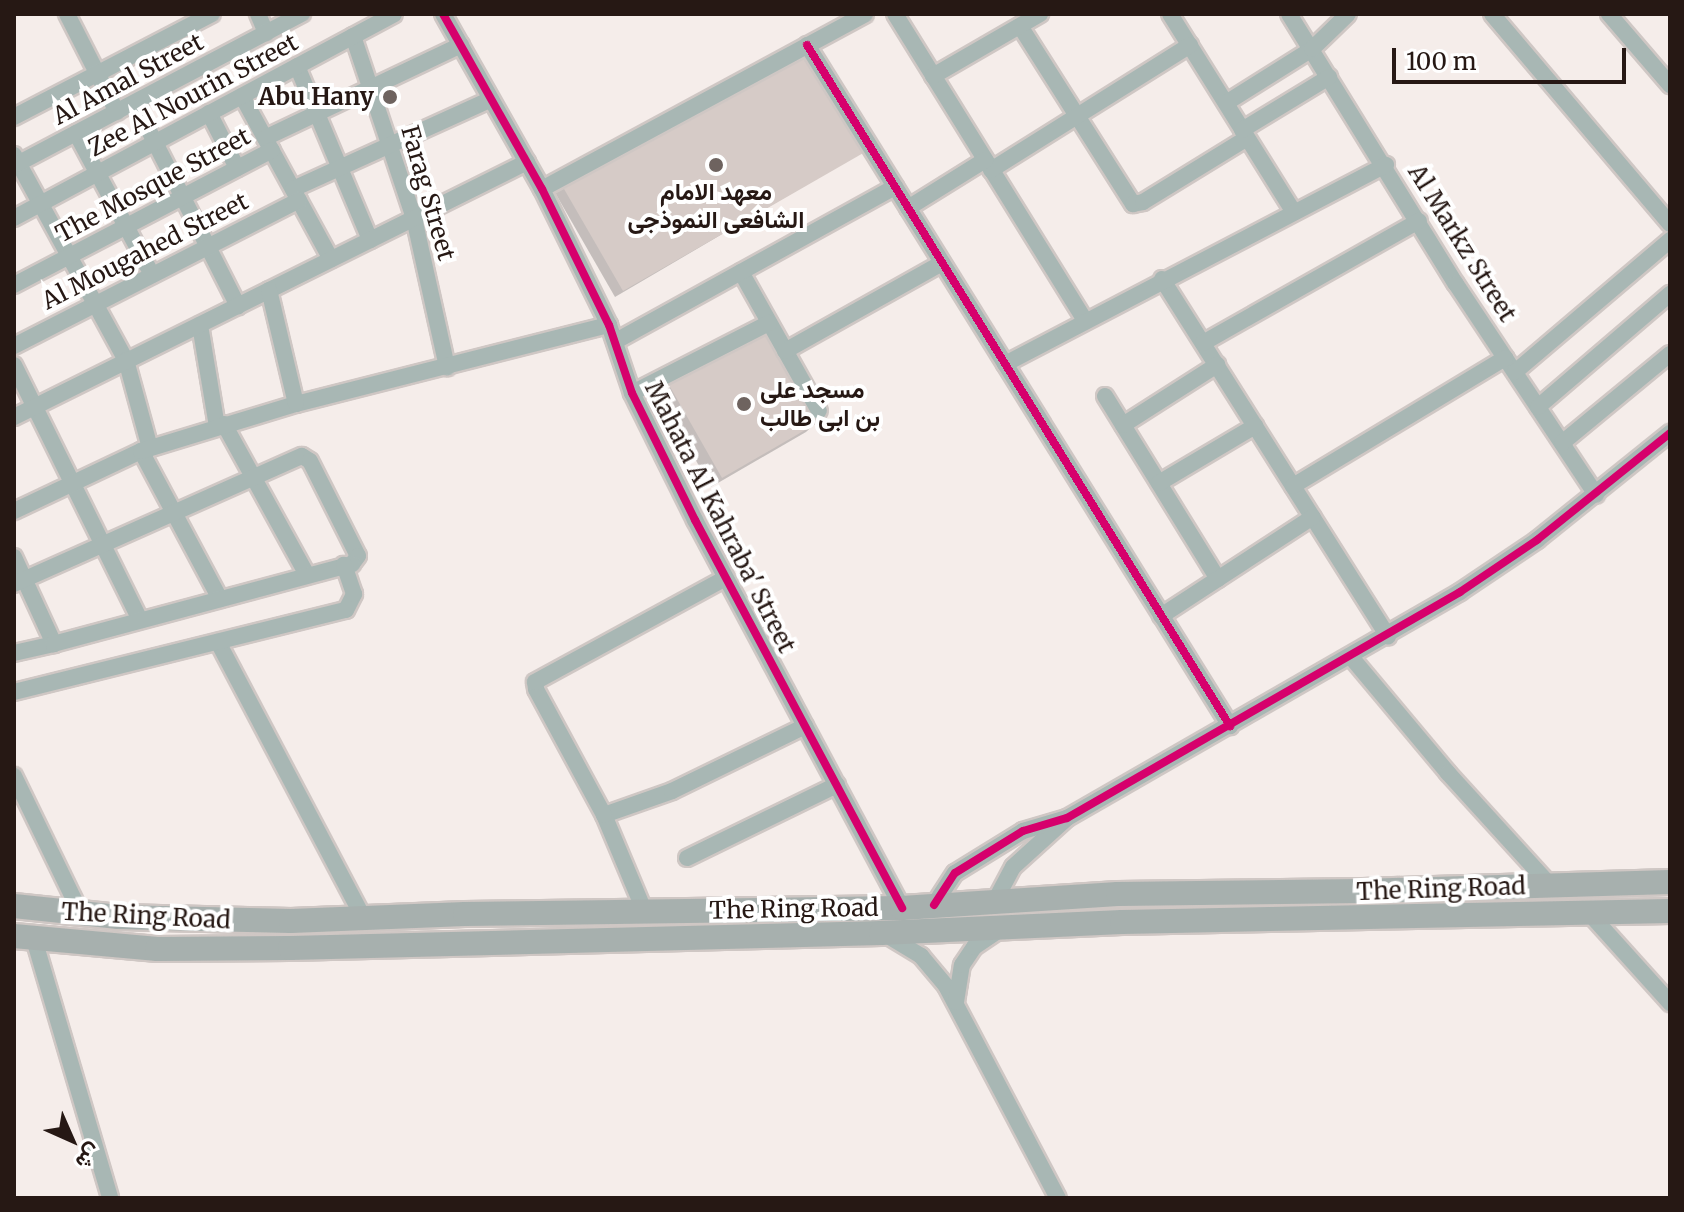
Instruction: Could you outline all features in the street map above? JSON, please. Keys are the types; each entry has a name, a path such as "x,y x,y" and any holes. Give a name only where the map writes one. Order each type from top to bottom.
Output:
{"highway":[{"name":"The Ring Road","path":"14,906 81,914 223,921 644,910 902,908 996,899 1670,882"},
{"name":"The Ring Road","path":"24,938 157,949 465,944 881,933 1011,925 1670,911"},
{"path":"465,914 465,944"}],"street":[{"path":"258,14 266,33"},
{"name":"Al Amal Street","path":"16,159 76,133 302,14"},
{"name":"Zee Al Nourin Street","path":"14,218 394,14"},
{"name":"Mahata Al Kahraba' Street","path":"443,14 542,189 613,333 632,393 726,578 902,908"},
{"path":"542,189 807,45 843,19 865,14"},
{"path":"895,14 1085,321"},
{"path":"933,76 1040,14"},
{"path":"1170,14 1293,211"},
{"name":"Al Markz Street","path":"1289,14 1505,358 1596,495"},
{"path":"1226,103 1312,49 1348,14"},
{"path":"1492,14 1670,224"},
{"path":"1609,14 1670,85"},
{"path":"71,16 117,112"},
{"path":"14,117 202,16"},
{"path":"1020,26 1127,201 1133,204 1143,202 1329,77"},
{"name":"Farag Street","path":"353,36 414,218 447,367"},
{"name":"The Mosque Street","path":"14,285 237,168 268,144 317,114 461,45"},
{"path":"807,45 1230,726"},
{"path":"908,208 1076,117 1190,45"},
{"path":"297,66 370,240"},
{"path":"242,96 331,259"},
{"name":"Al Mougahed Street","path":"14,346 208,246 340,168 491,99"},
{"path":"135,103 238,306"},
{"path":"209,113 237,168"},
{"path":"76,133 152,275"},
{"path":"16,159 97,302 126,360 146,450 220,599"},
{"path":"14,417 527,162"},
{"path":"1005,364 1162,279 1386,165"},
{"path":"14,511 146,450 220,426 447,367 613,333 741,272 895,187"},
{"path":"1203,343 1419,221"},
{"path":"1515,372 1670,240"},
{"path":"785,351 942,263"},
{"path":"741,272 819,411"},
{"path":"1162,279 1388,636"},
{"path":"269,290 296,404"},
{"path":"1538,407 1670,294"},
{"path":"632,393 769,323"},
{"path":"200,325 220,426 253,477 307,575"},
{"path":"1562,443 1670,354"},
{"path":"1293,486 1505,358"},
{"path":"14,365 140,620"},
{"path":"1123,425 1217,365"},
{"path":"1105,396 1218,579"},
{"path":"1159,483 1255,426"},
{"path":"996,899 1013,867 1067,818 1388,636 1473,584 1596,495 1670,433"},
{"path":"14,653 356,562 358,556 307,458 294,458 19,582"},
{"path":"1161,616 1313,517"},
{"path":"14,557 19,582 54,644"},
{"path":"14,692 346,610 354,594 344,565"},
{"path":"644,910 604,815 535,682 726,578"},
{"path":"218,642 363,917"},
{"path":"1351,657 1448,773 1551,886"},
{"path":"604,815 672,791 805,726"},
{"path":"14,776 81,914"},
{"path":"687,858 837,785"},
{"path":"934,905 948,880 965,866 1023,831 1067,818"},
{"path":"1590,914 1670,1003"},
{"path":"956,1008 959,976 974,947 991,934 1011,925"},
{"path":"881,933 921,956 946,986 1058,1198"},
{"path":"24,938 110,1198"}],"building":[{"name":"معهد الامام الشافعى النموذجى","path":"809,39 872,148 623,291 560,182"},
{"name":"مسجد على بن ابى طالب","path":"766,329 819,422 722,478 669,385"}],"cycle path":[{"path":"443,14 542,189 609,325 632,393 695,520 902,908"},
{"path":"807,45 1230,726"},
{"path":"934,905 955,873 1023,831 1067,818 1460,592 1537,540 1670,433"}],"place":[{"name":"Abu Hany","path":"390,97"},
{"name":"معهد الامام الشافعى النموذجى","path":"716,165"},
{"name":"مسجد على بن ابى طالب","path":"744,404"}]}
